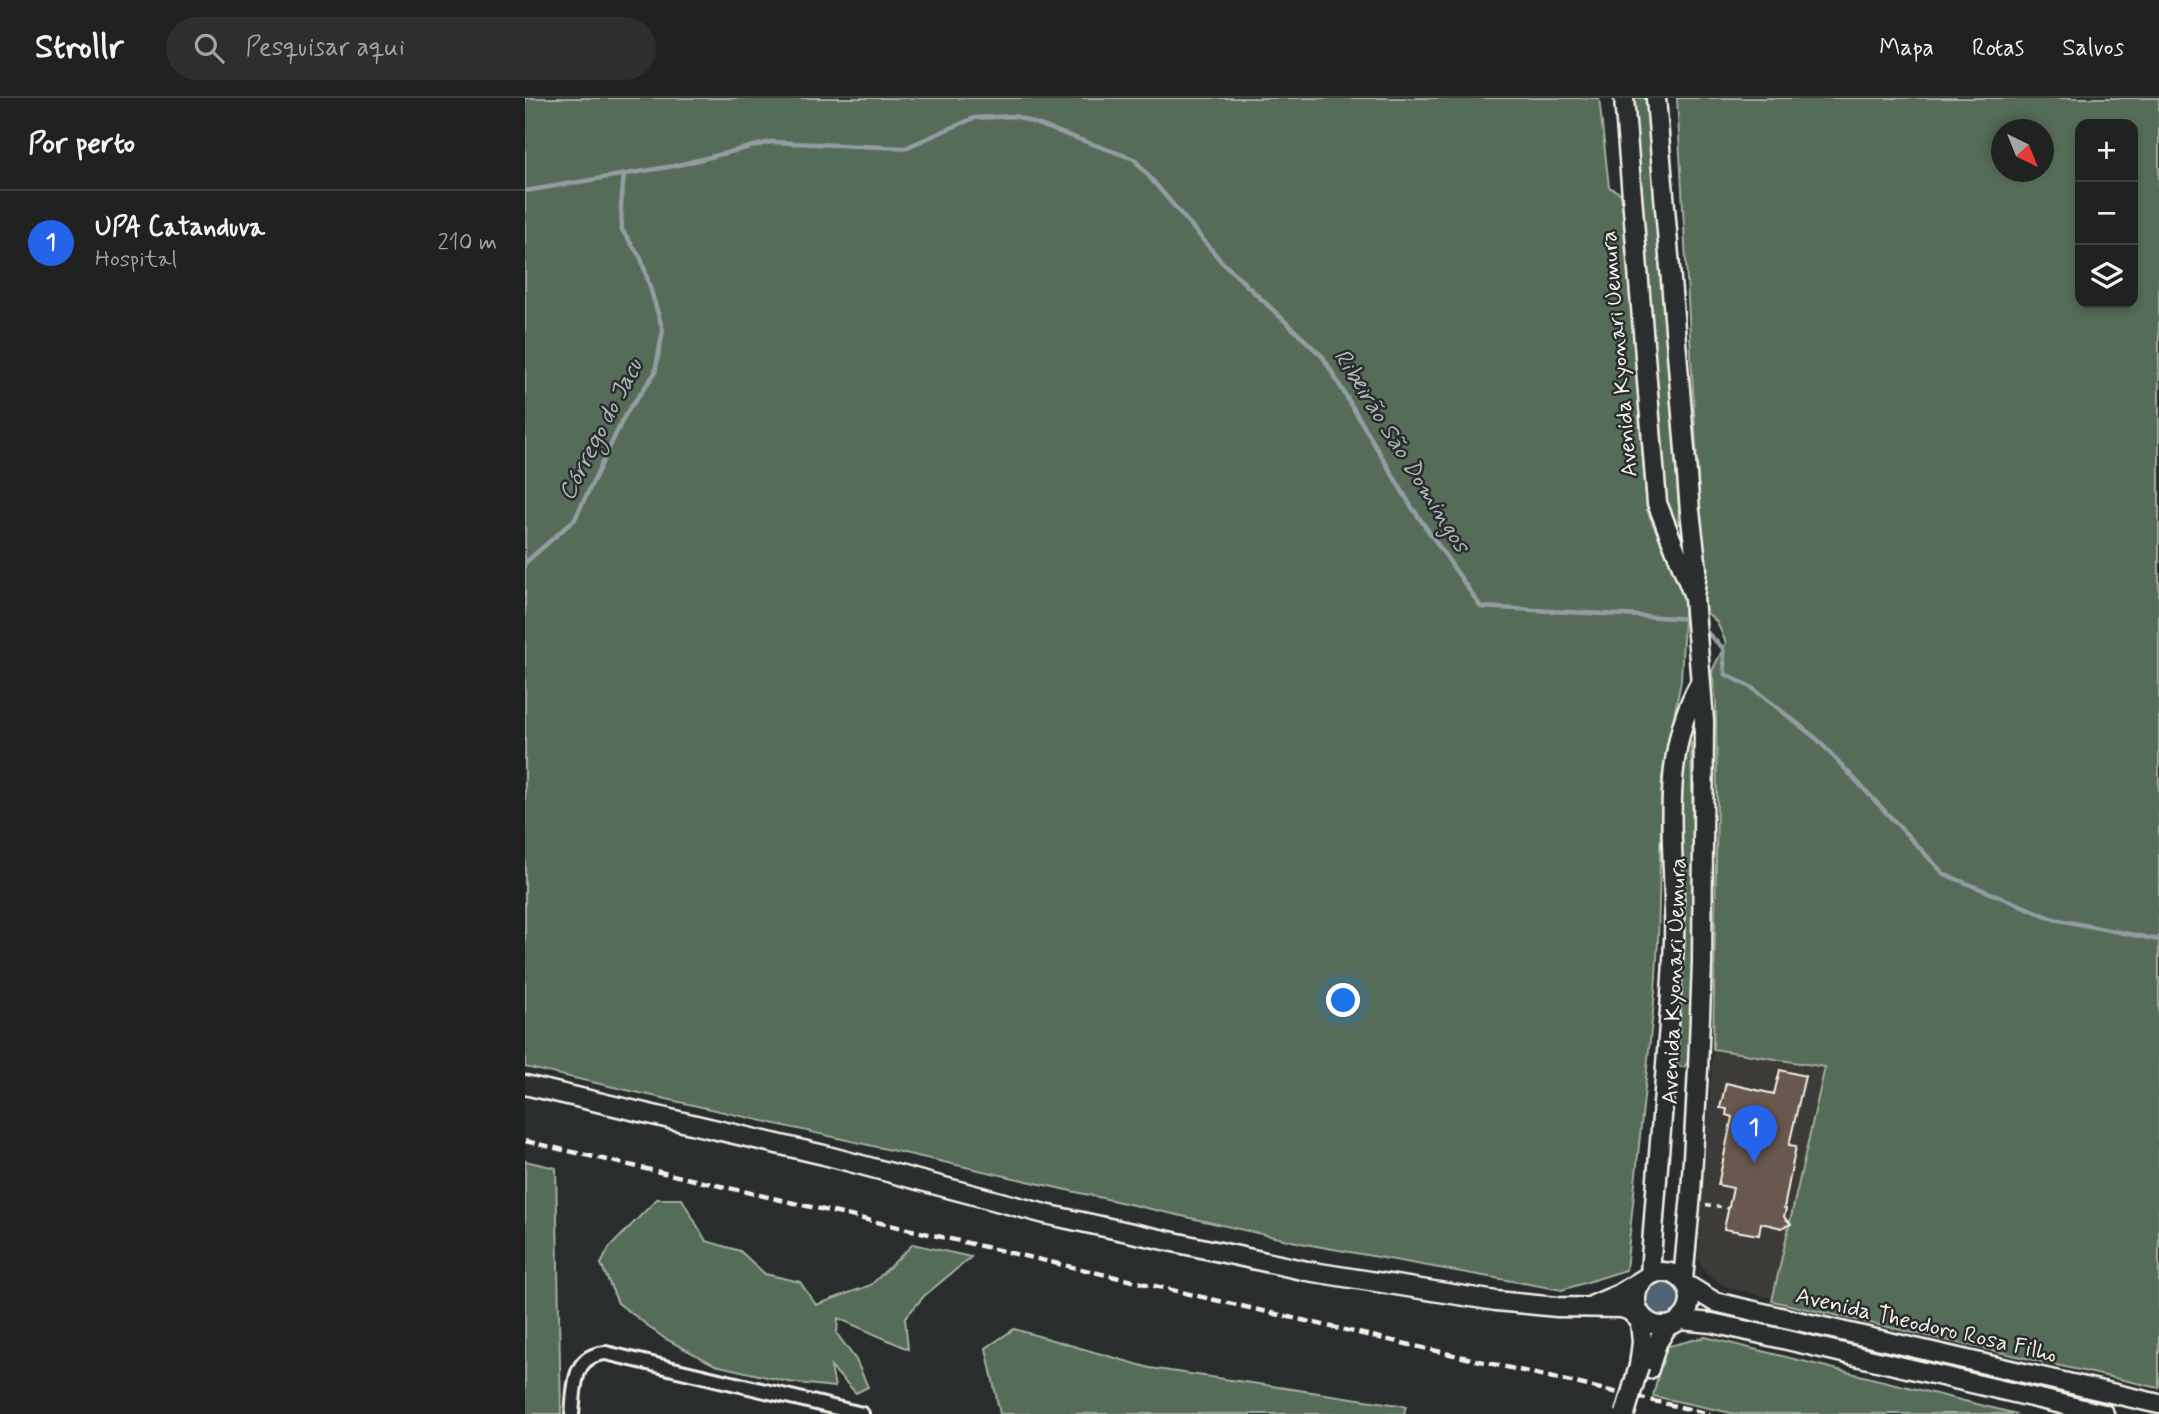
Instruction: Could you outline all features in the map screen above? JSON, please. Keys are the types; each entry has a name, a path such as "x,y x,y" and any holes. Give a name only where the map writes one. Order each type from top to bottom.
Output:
{"street":[{"name":"Avenida Kyonari Uemura","path":"1624,98 1657,503 1695,598"},
{"name":"Avenida Kyonari Uemura","path":"1656,98 1697,569 1695,598 1704,721 1702,963 1685,1283"},
{"name":"Avenida Kyonari Uemura","path":"1650,1275 1674,938 1672,811 1675,761 1681,726 1700,683"},
{"path":"525,1086 824,1155 1045,1214 1307,1271 1496,1301 1557,1307 1622,1308 1656,1326 1674,1324"},
{"path":"1665,1089 1697,1095"},
{"path":"1588,1307 1619,1294 1650,1275 1667,1272 1685,1283 1690,1304 1657,1343 1625,1414"},
{"path":"1637,1414 1644,1368 1635,1297 1643,1281 1650,1275"},
{"name":"Avenida Theodoro Rosa Filho","path":"1685,1283 1715,1301 2159,1404"},
{"name":"Avenida Theodoro Rosa Filho","path":"1674,1324 1711,1323 2104,1414"},
{"path":"572,1414 576,1373 584,1361 594,1354 606,1353 862,1414"}],"path":[{"path":"1691,1195 1700,1196 1699,1204 1728,1208"}],"shaded area":[{"path":"1713,1049 1825,1067 1772,1298 1729,1288 1706,1274 1698,1259"}],"green space":[{"path":"525,98 1599,98 1609,187 1622,194 1647,510 1685,598 1681,681 1662,777 1655,992 1626,1270 1562,1290 1305,1244 525,1067"},
{"path":"1632,98 1647,98 1679,508 1678,524 1674,527 1664,504"},
{"path":"1677,98 2159,98 2159,1388 1772,1301 1825,1067 1713,1049 1717,799 1716,702 1712,671 1726,643 1717,622 1705,611"},
{"path":"1688,734 1691,744 1695,925 1688,1062 1684,1067 1680,1067 1675,1058 1678,784"},
{"path":"525,1161 556,1168 561,1414 525,1414"},
{"path":"657,1199 682,1199 706,1241 740,1251 765,1274 800,1282 816,1305 871,1285 913,1244 971,1257 924,1296 905,1318 908,1349 838,1318 837,1334 856,1360 868,1387 856,1393 831,1367 835,1387 789,1382 715,1365 664,1338 618,1303 601,1264 609,1248"},
{"path":"1014,1329 1150,1368 1406,1406 1404,1414 1000,1414 986,1348"},
{"path":"1705,1337 2017,1414 1736,1414 1653,1396 1665,1347"}],"water":[{"path":"1663,1283 1675,1289 1681,1301 1675,1313 1663,1319 1651,1313 1645,1301 1651,1289"}],"building":[{"path":"1780,1070 1805,1076 1789,1145 1796,1146 1784,1208 1784,1217 1791,1224 1782,1228 1761,1223 1759,1235 1724,1229 1733,1188 1718,1185 1732,1117 1726,1115 1727,1109 1720,1108 1726,1083 1774,1094"}],"waterway":[{"name":"Ribeirão São Domingos","path":"525,191 674,166 770,142 905,148 974,118 1015,116 1134,159 1222,262 1323,357 1411,506 1481,607 1693,619"},
{"name":"Córrego do Jacu","path":"525,563 575,519 625,415 655,373 663,330 641,258 622,230 624,175"},
{"name":"Ribeirão São Domingos","path":"1701,627 1723,648 1725,674 1751,687 1817,739 1944,874 2054,919 2159,940"}],"railway":[{"path":"525,1141 1710,1414"}],"place":[{"name":"UPA Catanduva","path":"1754,1163"}]}
